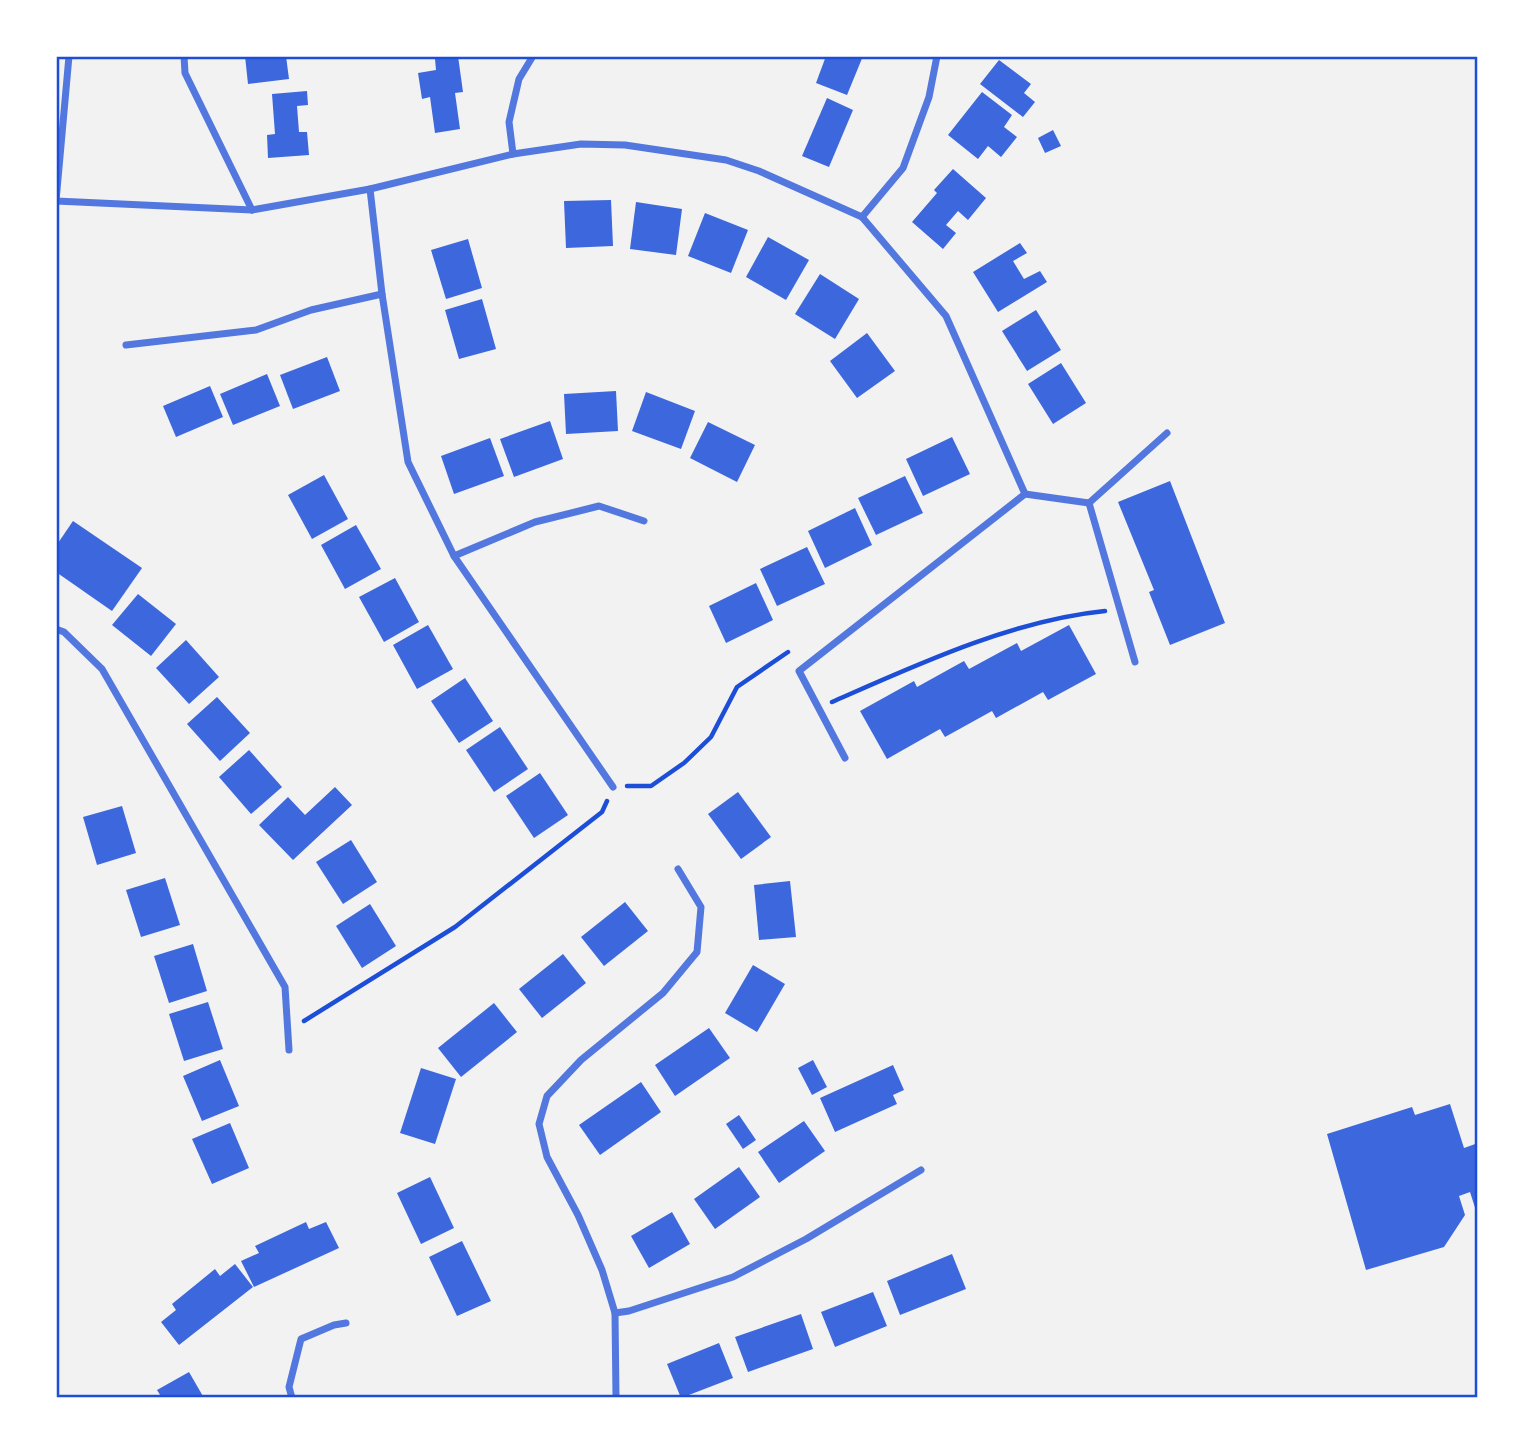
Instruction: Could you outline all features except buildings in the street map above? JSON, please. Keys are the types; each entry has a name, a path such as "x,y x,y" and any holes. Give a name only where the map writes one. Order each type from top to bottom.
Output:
{"street":[{"path":"69,56 56,201 252,210 370,189 513,154 581,144 625,145 726,160 759,171 862,217 946,316 1025,494"},
{"path":"184,56 185,73 252,210"},
{"path":"513,154 509,122 519,79 533,56"},
{"path":"862,217 903,168 929,97 937,56"},
{"path":"370,189 382,294 408,462 454,556 612,787"},
{"path":"126,345 256,330 311,310 382,294"},
{"path":"845,758 799,671 1025,494 1089,503 1167,433"},
{"path":"1089,503 1135,662"},
{"path":"454,556 535,522 599,506 644,521"},
{"path":"56,629 64,632 102,669 285,987 289,1050"},
{"path":"616,1398 615,1313 602,1270 578,1214 547,1157 539,1124 547,1096 581,1060 663,993 697,952 701,906 678,869"},
{"path":"615,1313 629,1311 733,1277 806,1239 921,1170"},
{"path":"292,1398 289,1387 301,1339 334,1325 346,1323"}],"path":[{"path":"819,708 899,673 1007,632 1075,614 1119,609"},
{"path":"288,1031 455,927 602,812 612,787 651,786 684,763 711,737 737,687 788,652"}]}
